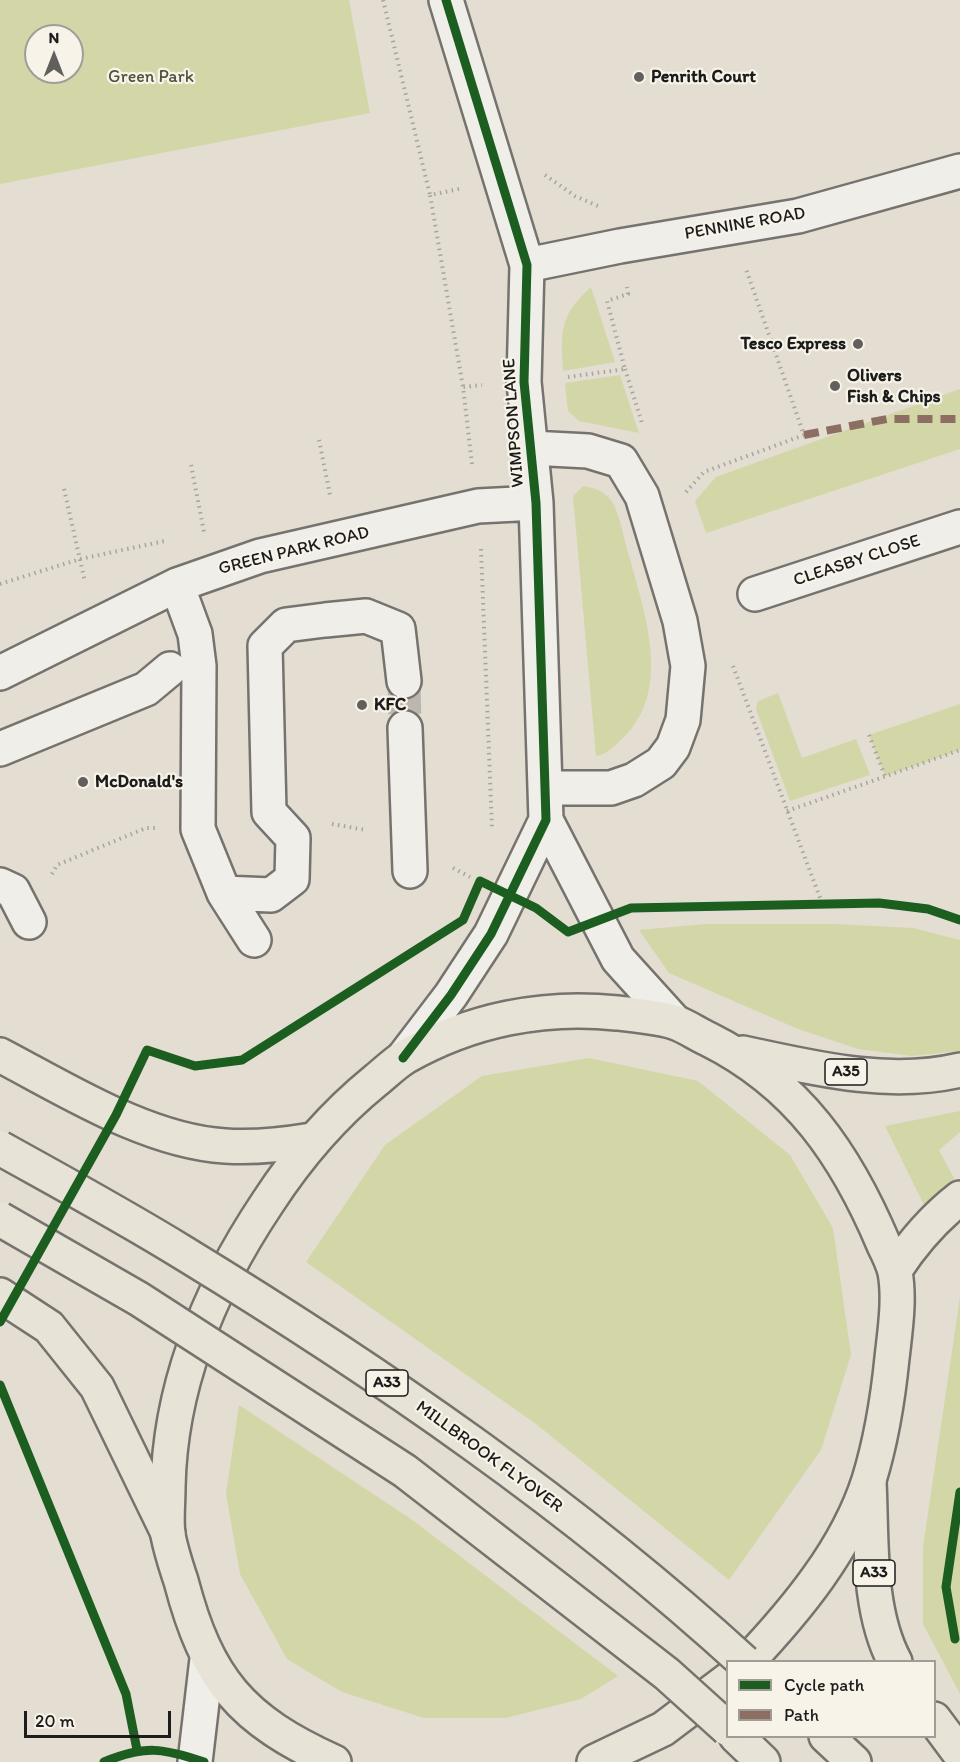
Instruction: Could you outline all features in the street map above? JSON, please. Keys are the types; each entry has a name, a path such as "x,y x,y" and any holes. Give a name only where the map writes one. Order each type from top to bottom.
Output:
{"main road":[{"path":"168,1533 169,1462 186,1368 222,1278 251,1227 312,1140 349,1102 403,1058 495,1020 540,1012 588,1010 675,1022 732,1051 786,1090 819,1127 862,1195 895,1270 896,1329 890,1381 868,1482 825,1567 784,1623 747,1660"},
{"name":"A35","path":"732,1051 817,1068 882,1077 960,1070"},
{"path":"0,1054 116,1115 173,1136 222,1146 268,1147 312,1140"},
{"name":"MILLBROOK FLYOVER","path":"0,1148 181,1251 387,1383 539,1490 698,1620 743,1660"},
{"path":"895,1270 914,1241 936,1216 960,1198"},
{"path":"0,1219 139,1299 405,1471 667,1674 726,1727"},
{"path":"0,1295 49,1328 97,1387 168,1533 191,1622 207,1659 228,1689 258,1718 291,1743 334,1762"},
{"name":"A33","path":"868,1482 874,1585 886,1643 895,1660"},
{"path":"594,1762 663,1729 726,1682"},
{"path":"936,1722 960,1754"},
{"path":"737,1738 763,1762"},
{"path":"827,1738 854,1762"}],"street":[{"name":"WIMPSON LANE","path":"446,0 527,265 524,382 536,503 546,820"},
{"name":"PENNINE ROAD","path":"527,265 620,246 798,216 960,171"},
{"name":"WIMPSON LANE","path":"531,448 588,452 621,461 642,496 680,621 688,666 683,720 673,747 661,763 634,780 611,788 546,788"},
{"name":"GREEN PARK ROAD","path":"0,673 177,585 253,558 478,506 536,503"},
{"name":"CLEASBY CLOSE","path":"755,594 960,527"},
{"path":"177,585 195,634 199,666 198,829 224,893 254,939"},
{"path":"224,893 271,895 292,879 293,838 269,812 265,646 286,625 366,615 398,629 404,681"},
{"path":"0,749 146,689 170,669"},
{"path":"405,728 410,872"},
{"path":"546,820 618,959 675,1022"},
{"path":"403,1058 451,995 491,934 546,820"},
{"path":"0,885 13,891 28,922"},
{"path":"195,1762 207,1659"}],"path":[{"path":"383,0 430,195 463,387"},
{"path":"430,195 500,181"},
{"path":"320,440 339,538"},
{"path":"191,465 204,533"},
{"path":"64,489 94,626"},
{"path":"193,535 204,533 253,558"},
{"path":"0,584 80,559 170,540"},
{"path":"868,735 885,776"},
{"path":"787,811 960,750"},
{"path":"28,922 57,865 146,828 198,829"},
{"path":"812,904 834,903"}],"green space":[{"name":"Green Park","path":"0,0 349,0 370,113 0,184"},
{"path":"591,287 615,362 563,371 564,325 573,307"},
{"path":"620,375 639,433 579,421 568,411 565,383"},
{"path":"960,389 960,449 706,533 695,501 716,477"},
{"path":"583,486 605,494 617,511 642,602 651,651 651,675 647,698 638,720 613,747 604,754 596,756 573,496"},
{"path":"778,693 802,758 856,739 870,775 790,801 756,709 758,701"},
{"path":"960,704 960,750 885,776 869,735"},
{"path":"705,924 834,924 913,928 960,940 960,1051 912,1056 858,1049 798,1029 669,973 639,930"},
{"path":"589,1058 698,1081 790,1155 833,1228 851,1355 821,1450 729,1580 536,1424 306,1262 385,1145 482,1076"},
{"path":"960,1111 960,1132 939,1150 956,1182 924,1205 885,1126"},
{"path":"960,1297 960,1694 923,1624 923,1547"},
{"path":"239,1405 411,1519 618,1676 581,1699 506,1718 424,1718 342,1692 287,1659 240,1574 226,1494"}],"tunnel":[{"path":"404,681 405,728"}],"marked path":[{"path":"804,435 887,419 960,419"}],"cycle path":[{"path":"403,1058 451,995 491,934 546,820 536,503 524,382 527,265 446,0"},
{"path":"0,1322 116,1115 147,1050 195,1066 242,1060 463,920 480,881 536,908 568,932 631,908 879,903 928,909 960,920"},
{"path":"0,1385 126,1694 137,1750"},
{"path":"955,1639 946,1587 960,1492"},
{"path":"104,1762 131,1753 154,1750 204,1762"}],"place":[{"name":"Penrith Court","path":"639,77"},
{"name":"Tesco Express","path":"858,344"},
{"name":"Olivers Fish & Chips","path":"835,386"},
{"name":"KFC","path":"362,705"},
{"name":"McDonald's","path":"83,782"}]}
